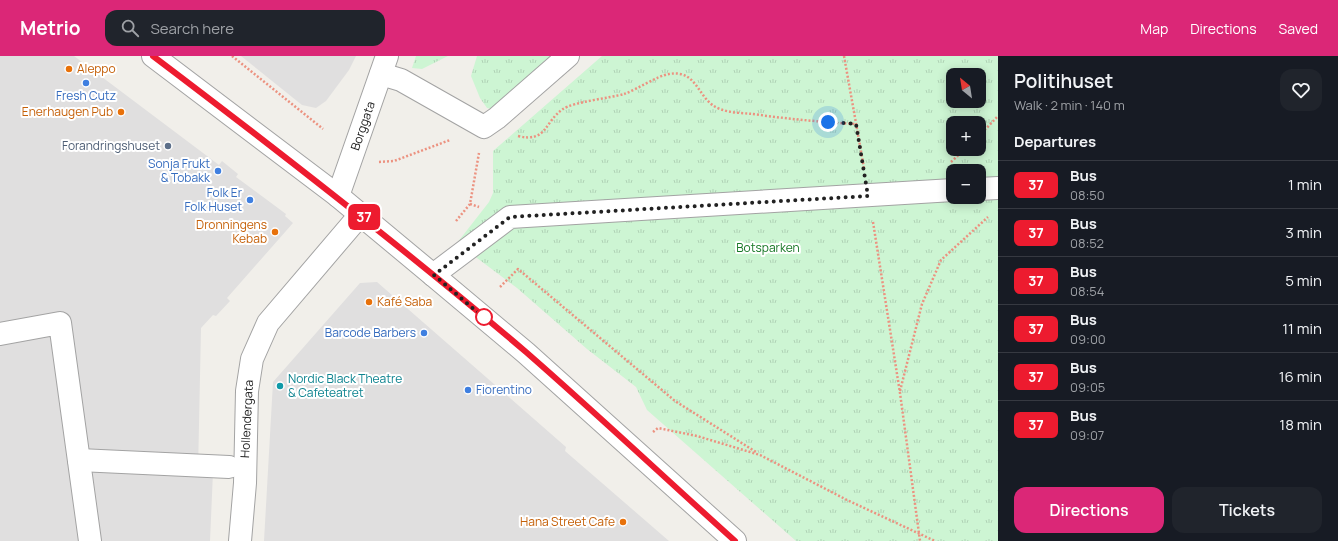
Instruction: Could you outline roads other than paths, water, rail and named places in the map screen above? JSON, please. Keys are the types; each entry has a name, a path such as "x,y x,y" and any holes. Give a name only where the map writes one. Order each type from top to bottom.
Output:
{"street":[{"path":"153,56 338,196 434,275 526,353 735,541"},
{"path":"384,65 401,80 484,127 497,118 568,56"},
{"name":"Borggata","path":"338,196 384,65"},
{"path":"986,189 998,188"},
{"path":"434,275 510,217 946,190"},
{"name":"Hollendergata","path":"240,541 245,483 247,391 252,359 268,323 360,215"},
{"path":"0,334 60,324 90,541"},
{"path":"79,460 228,467"}],"place":[{"name":"Aleppo","path":"69,69"},
{"name":"Fresh Cutz","path":"86,83"},
{"name":"Enerhaugen Pub","path":"121,112"},
{"name":"Forandringshuset","path":"168,146"},
{"name":"Sonja Frukt & Tobakk","path":"218,171"},
{"name":"Folk Er Folk Huset","path":"250,200"},
{"name":"Dronningens Kebab","path":"275,232"},
{"name":"Kafé Saba","path":"369,302"},
{"name":"Barcode Barbers","path":"424,333"},
{"name":"Nordic Black Theatre & Cafeteatret","path":"280,386"},
{"name":"Fiorentino","path":"468,390"},
{"name":"Hana Street Cafe","path":"623,522"}],"park label":[{"name":"Botsparken","path":"768,248"}]}
